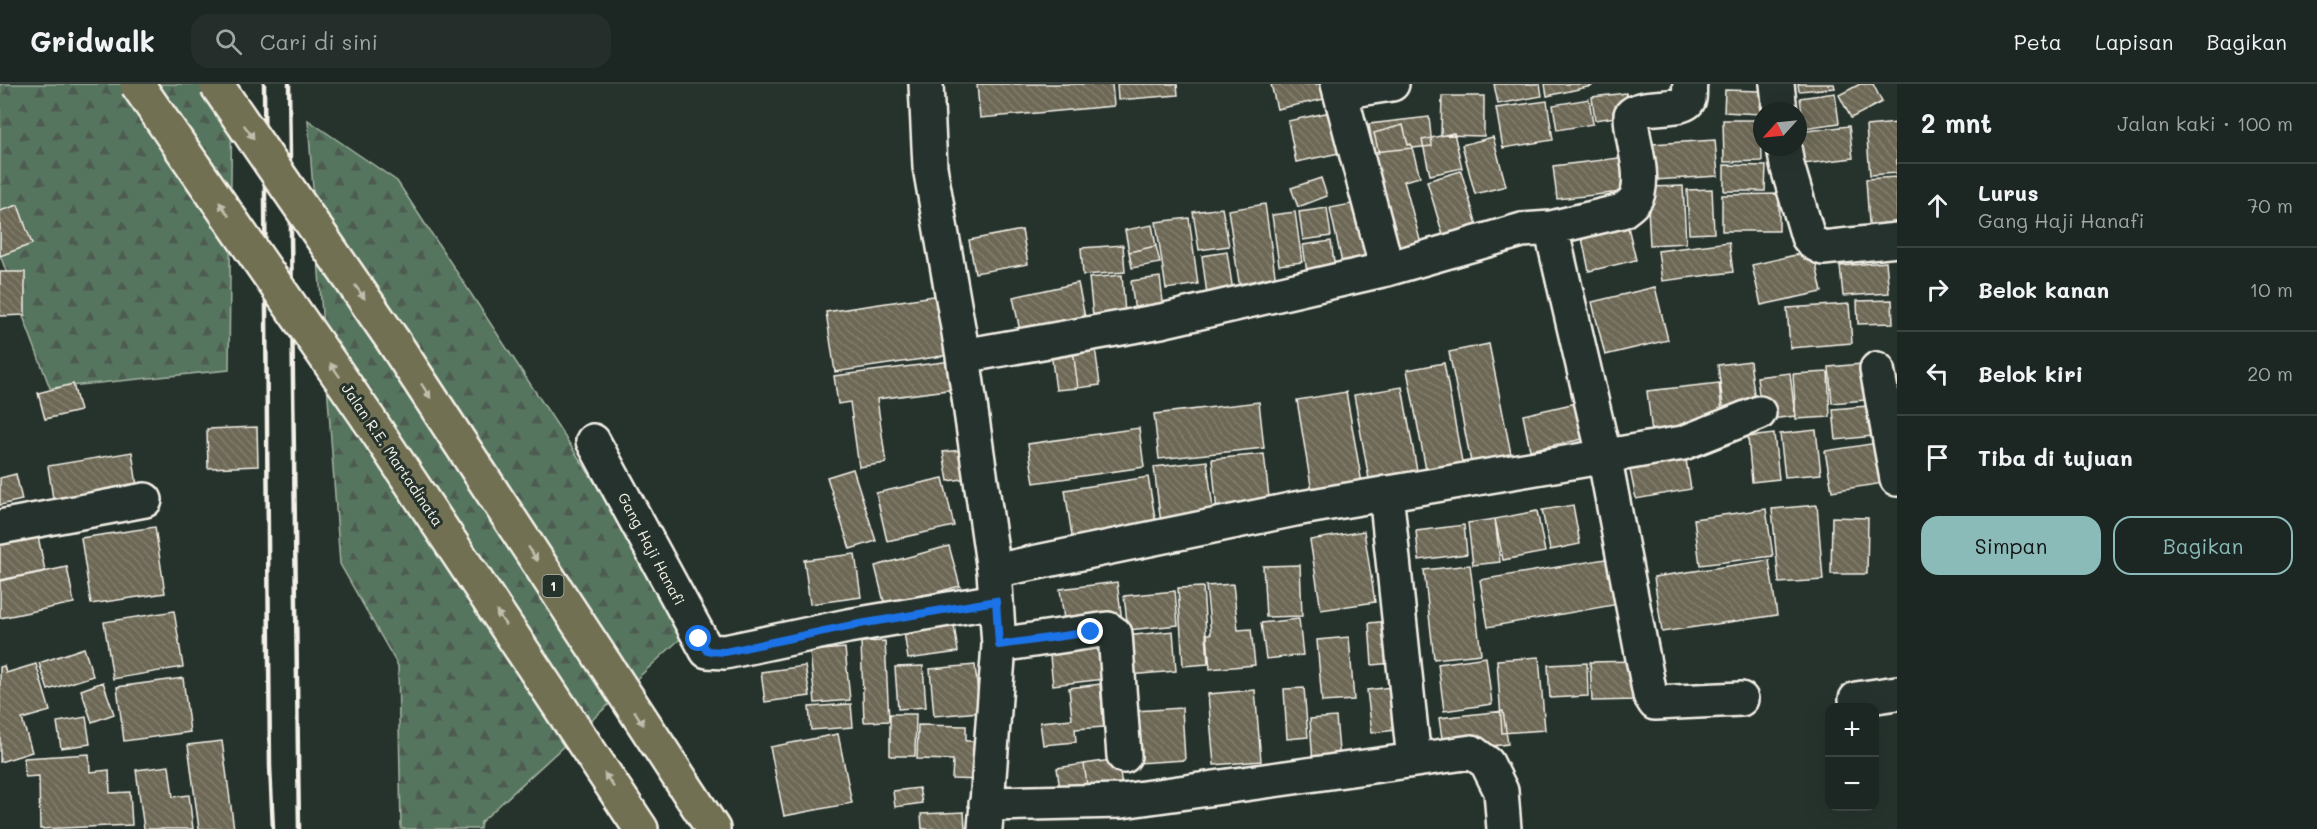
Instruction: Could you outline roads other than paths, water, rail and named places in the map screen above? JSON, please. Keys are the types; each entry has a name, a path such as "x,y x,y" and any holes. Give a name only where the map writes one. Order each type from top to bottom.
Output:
{"highway":[{"name":"Jalan R.E. Martadinata","path":"137,84 368,418 641,829"},
{"name":"1","path":"216,84 394,342 712,829"}],"street":[{"path":"926,84 930,167 963,356 995,586 999,645 986,816 1124,815 1413,760 1472,752 1487,762 1501,790 1504,829"},
{"path":"1387,269 1339,88 1392,84"},
{"path":"963,356 1161,321 1387,269 1522,230 1551,228 1622,211 1632,204 1638,194 1639,179 1630,115 1640,110 1687,103 1690,84"},
{"path":"1777,84 1779,102"},
{"path":"1786,156 1808,237 1813,243 1823,248 1897,240"},
{"path":"1551,228 1604,455 1653,700 1655,703 1742,699"},
{"path":"1877,369 1894,446 1897,479"},
{"path":"995,586 1295,509 1683,443 1759,413"},
{"name":"Gang Haji Hanafi","path":"593,441 707,651 725,652 848,626 995,586"},
{"path":"1386,493 1413,760"},
{"path":"0,527 145,500"},
{"path":"999,645 1108,630 1115,634 1124,756"},
{"path":"1856,699 1897,693"}],"railway":[{"path":"264,84 270,766 273,829"},
{"path":"289,84 299,829"}]}
